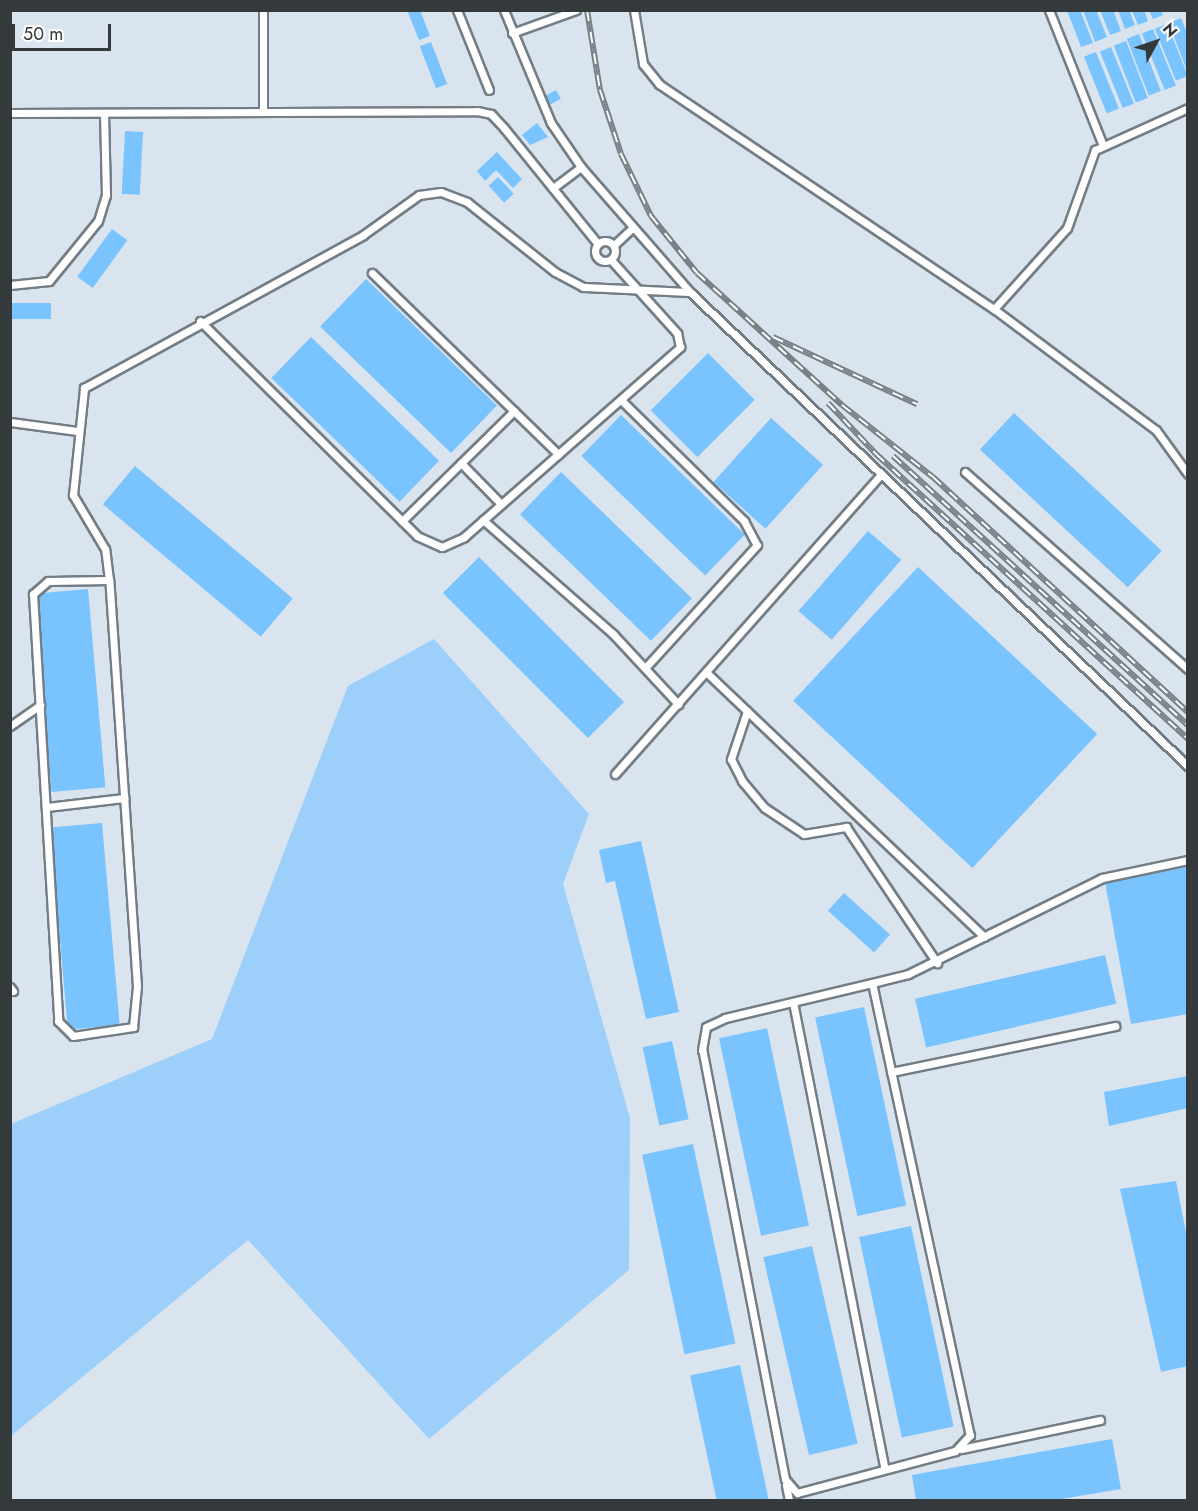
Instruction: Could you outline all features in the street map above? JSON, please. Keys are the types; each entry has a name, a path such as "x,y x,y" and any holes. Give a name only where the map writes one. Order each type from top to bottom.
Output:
{"lane":[{"path":"263,10 263,112"},
{"path":"457,10 489,90"},
{"path":"504,10 552,123 581,167 690,292 1188,766"},
{"path":"512,33 576,10"},
{"path":"634,10 643,64 659,84 994,309 1147,423 1188,474"},
{"path":"1049,10 1103,146"},
{"path":"994,309 1067,228 1089,157 1103,146 1188,108"},
{"path":"10,113 104,115 263,112 491,114 598,244 614,245"},
{"path":"10,285 49,280 98,221 106,195 104,115"},
{"path":"553,188 581,167"},
{"path":"110,580 48,581 35,587 58,1021 74,1036 117,1032 133,1027 137,997 110,580 105,549 73,495 80,398 93,380 363,235 419,195 441,192 467,202 569,281 642,291 690,292"},
{"path":"611,260 614,245 633,227"},
{"path":"200,321 402,521 430,546 442,547 483,520 680,348 677,333 642,291 611,260 596,256 598,244"},
{"path":"372,273 558,453"},
{"path":"621,400 744,521 757,545 646,667"},
{"path":"402,521 514,411"},
{"path":"10,422 78,431"},
{"path":"461,463 501,504"},
{"path":"965,472 1188,669"},
{"path":"615,774 880,475"},
{"path":"483,520 646,667 678,704"},
{"path":"706,672 984,937"},
{"path":"10,726 40,705"},
{"path":"747,711 732,759 742,780 765,808 804,834 846,827 936,963"},
{"path":"46,807 124,798"},
{"path":"789,1500 702,1037 713,1021 872,983 936,963 1102,878 1188,860"},
{"path":"872,983 969,1421 970,1435 956,1450"},
{"path":"793,1002 885,1469"},
{"path":"891,1072 1115,1026"},
{"path":"785,1479 797,1493 956,1450 1100,1420"}],"shaded area":[{"path":"434,639 589,814 563,884 630,1118 629,1270 429,1439 248,1240 11,1436 11,1124 212,1039 348,686"}],"building":[{"path":"407,10 420,10 430,36 419,40"},
{"path":"1067,10 1080,10 1093,43 1081,47"},
{"path":"1083,10 1096,10 1107,37 1095,42"},
{"path":"1100,10 1113,10 1121,31 1110,35"},
{"path":"1118,10 1129,10 1135,25 1125,29"},
{"path":"1132,10 1144,10 1148,21 1138,25"},
{"path":"1149,10 1161,10 1163,15 1153,19"},
{"path":"1181,18 1188,35 1187,71 1169,23"},
{"path":"1167,24 1188,76 1176,81 1155,29"},
{"path":"1153,29 1176,86 1165,90 1142,33"},
{"path":"1139,34 1161,91 1149,96 1127,39"},
{"path":"1126,41 1148,98 1136,103 1114,46"},
{"path":"431,42 447,84 436,88 420,46"},
{"path":"1111,47 1134,104 1123,108 1100,51"},
{"path":"1096,52 1119,109 1107,113 1084,57"},
{"path":"556,90 561,99 549,106 544,97"},
{"path":"537,123 548,137 530,145 522,135"},
{"path":"125,131 143,132 140,195 122,194"},
{"path":"497,152 522,179 513,188 496,170 485,181 477,171"},
{"path":"498,177 514,194 504,203 488,186"},
{"path":"112,229 127,240 93,288 77,277"},
{"path":"366,279 497,405 451,453 320,326"},
{"path":"10,303 51,303 51,319 10,319"},
{"path":"311,337 439,461 399,502 271,378"},
{"path":"708,353 755,400 697,457 651,410"},
{"path":"1014,413 1162,551 1128,587 980,450"},
{"path":"621,415 745,534 705,575 581,456"},
{"path":"771,418 823,465 765,529 713,482"},
{"path":"135,466 293,598 261,637 103,504"},
{"path":"561,472 692,598 651,641 520,514"},
{"path":"868,531 901,560 832,640 798,611"},
{"path":"479,557 624,702 588,738 443,593"},
{"path":"918,567 1097,734 972,868 793,701"},
{"path":"88,589 105,787 52,792 34,594"},
{"path":"102,823 120,1025 68,1030 50,828"},
{"path":"641,841 679,1012 646,1019 615,881 606,883 599,850"},
{"path":"1188,867 1188,1014 1131,1024 1105,882"},
{"path":"844,893 890,934 874,952 828,911"},
{"path":"1105,955 1116,1004 926,1048 915,999"},
{"path":"864,1007 906,1206 857,1216 815,1017"},
{"path":"767,1028 809,1226 761,1236 719,1038"},
{"path":"672,1041 689,1119 659,1125 643,1047"},
{"path":"1188,1076 1188,1108 1109,1126 1104,1092"},
{"path":"693,1144 735,1344 685,1354 642,1155"},
{"path":"1176,1181 1188,1243 1188,1366 1161,1372 1120,1189"},
{"path":"911,1226 954,1427 902,1438 859,1237"},
{"path":"812,1246 858,1444 809,1455 763,1257"},
{"path":"740,1365 769,1500 717,1500 690,1376"},
{"path":"1112,1439 1121,1489 1056,1500 916,1500 912,1475"}],"railway":[{"path":"587,10 600,90 621,154 651,216 697,273 842,405 933,477 1188,712"},
{"path":"773,337 917,404"},
{"path":"828,403 876,454 1188,739"},
{"path":"893,456 1188,725"}]}
